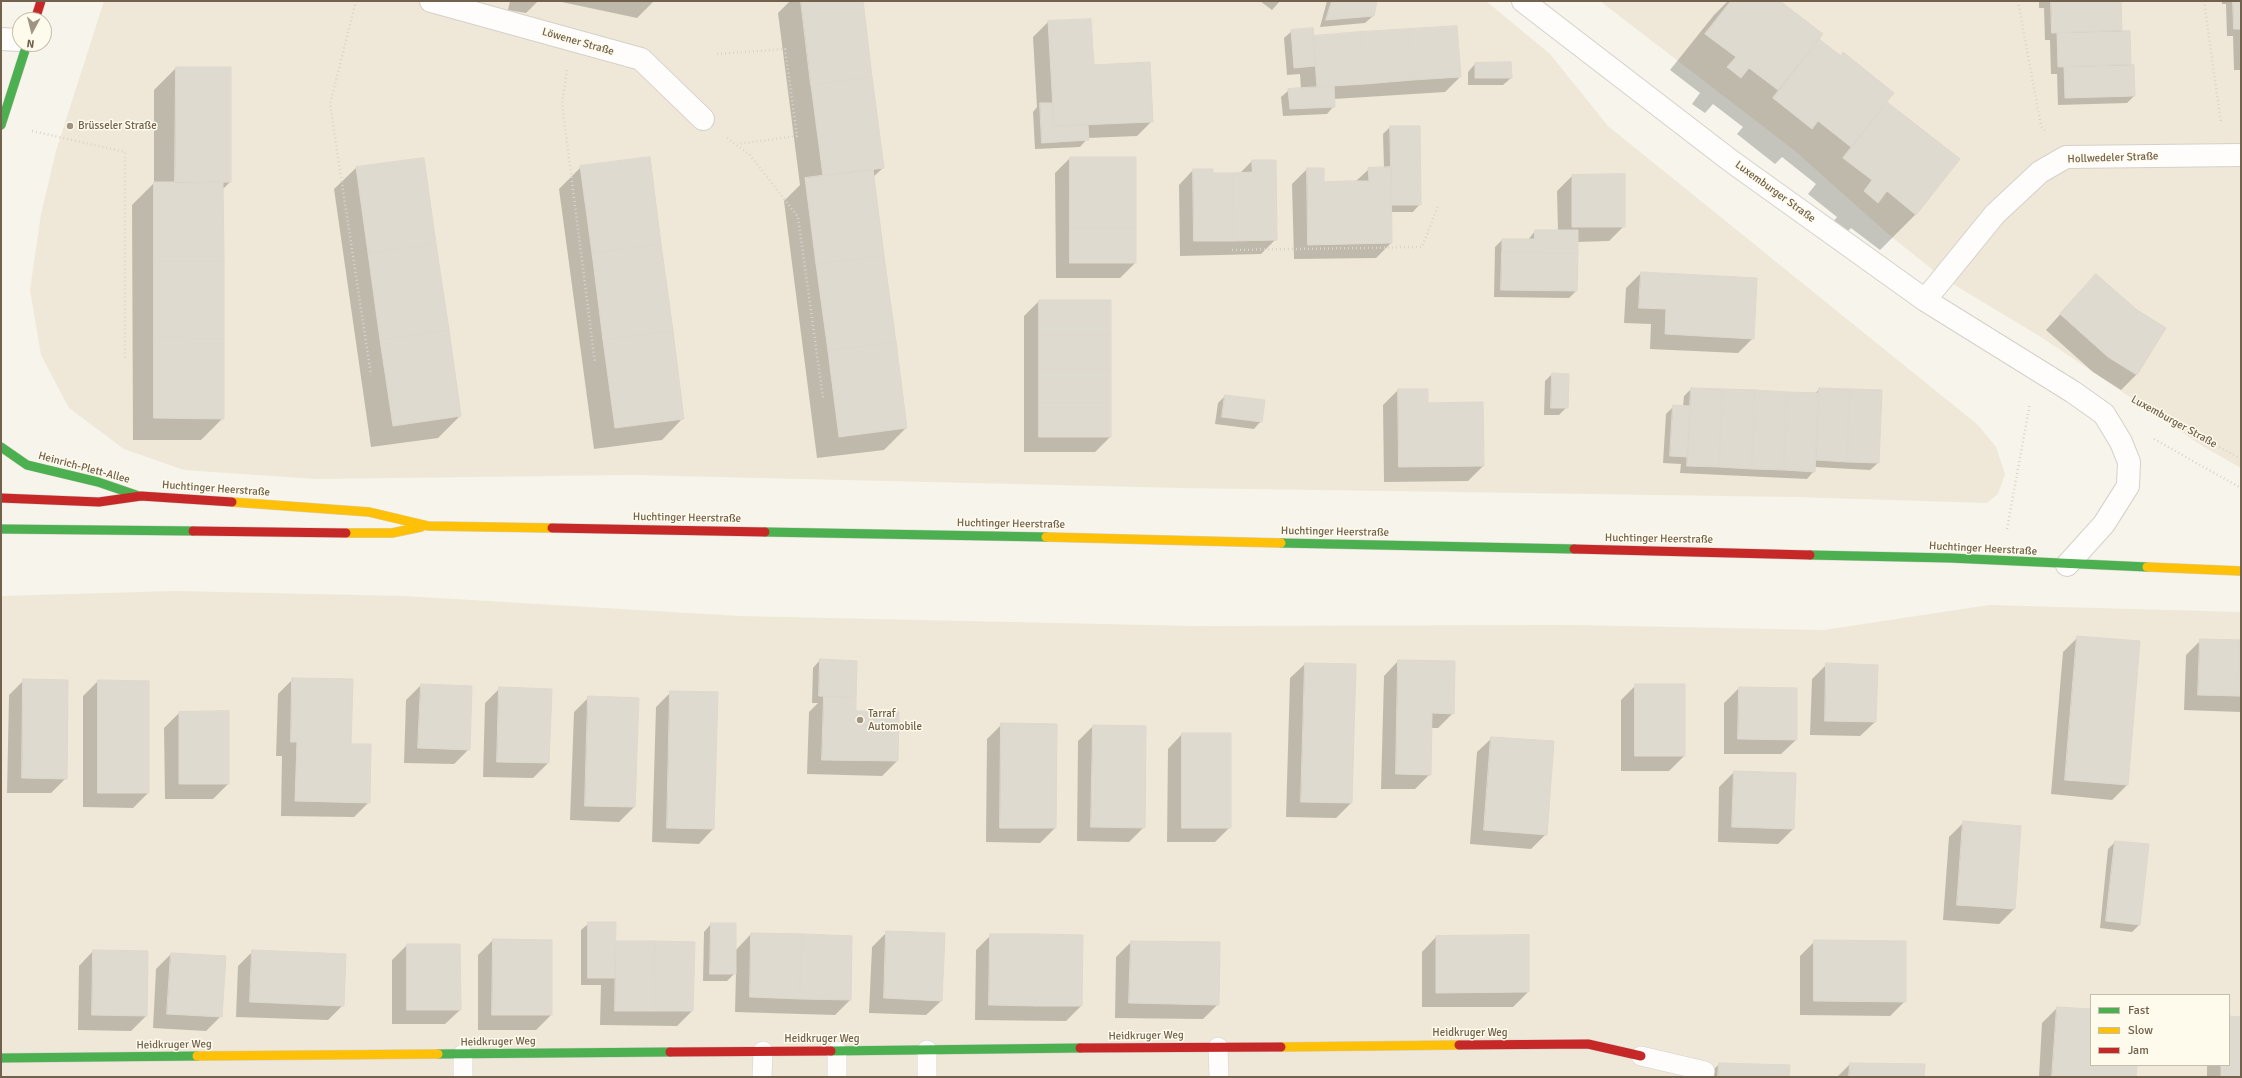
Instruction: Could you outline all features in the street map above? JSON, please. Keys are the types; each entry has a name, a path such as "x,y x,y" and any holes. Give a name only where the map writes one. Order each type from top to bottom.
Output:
{"main road":[{"path":"38,12 41,1"},
{"path":"1,125 24,52"},
{"name":"Heinrich-Plett-Allee","path":"1,447 27,465 98,482 141,496"},
{"name":"Huchtinger Heerstraße","path":"1,498 99,502 141,496 370,512 428,526"},
{"name":"Huchtinger Heerstraße","path":"1,529 392,533 428,526 1008,536 1880,556 2067,565 2241,571"},
{"name":"Heidkruger Weg","path":"1,1058 1588,1044 1641,1056"}],"street":[{"name":"Löwener Straße","path":"431,1 641,59 703,119"},
{"name":"Luxemburger Straße","path":"1523,1 1731,161 1925,300 2104,414 2121,442 2129,462 2128,486 2104,524 2067,565"},
{"path":"1,39 12,40"},
{"name":"Hollwedeler Straße","path":"1925,300 1995,214 2040,172 2066,157 2233,155"}],"lane":[{"path":"1218,1047 1219,1077"},
{"path":"927,1050 927,1077"},
{"path":"762,1077 763,1051"},
{"path":"837,1051 837,1077"},
{"path":"463,1054 463,1077"},
{"path":"1641,1056 1704,1071 1704,1077"}],"path":[{"path":"356,1 330,104 371,375"},
{"path":"2018,1 2041,126 2066,157"},
{"path":"2204,1 2233,155"},
{"path":"572,40 562,103 595,363"},
{"path":"716,54 785,49 797,136 736,144"},
{"path":"703,119 750,155 798,217 823,398"},
{"path":"1,125 125,152 125,359"},
{"path":"1232,250 1422,247 1438,206"},
{"path":"2001,561 2036,370"},
{"name":"Luxemburger Straße","path":"2130,397 2241,459"},
{"path":"2150,437 2241,488"}],"shaded area":[{"path":"104,1 1486,1 1550,54 1608,126 1978,425 1996,447 2005,474 1998,494 1987,503 1794,497 1182,488 633,475 315,479 184,470 124,449 69,408 41,355 30,290 41,214 56,151"},
{"path":"1600,1 2241,1 2241,468 2204,447 2041,337 1943,278 1888,234 1795,151"},
{"path":"175,591 404,596 739,616 1194,626 1575,625 1824,630 1989,605 2241,612 2241,1077 1,1077 1,596"}],"building":[{"path":"801,1 863,1 872,77 811,85"},
{"path":"1332,1 1377,1 1374,16 1326,20"},
{"path":"1731,1 1780,1 1823,34 1778,90 1749,68 1741,78 1727,67 1736,57 1705,34"},
{"path":"2051,1 2121,1 2122,30 2052,33"},
{"path":"2233,1 2241,1 2241,29 2234,29"},
{"path":"1091,19 1094,65 1150,62 1153,122 1054,126 1048,21"},
{"path":"1457,26 1461,77 1413,80 1409,29"},
{"path":"1313,28 1315,66 1294,68 1291,30"},
{"path":"1409,29 1413,80 1365,84 1361,32"},
{"path":"2130,31 2131,64 2058,67 2057,33"},
{"path":"1361,32 1365,84 1317,87 1313,36"},
{"path":"1819,39 1841,56 1843,52 1894,93 1851,147 1818,121 1812,129 1773,98"},
{"path":"1511,62 1512,78 1475,78 1475,63"},
{"path":"2134,65 2135,96 2065,98 2064,67"},
{"path":"176,67 231,67 231,182 175,183"},
{"path":"872,77 884,168 823,176 811,85"},
{"path":"1334,86 1335,107 1290,109 1288,89"},
{"path":"1887,102 1960,159 1916,215 1887,191 1878,203 1864,191 1872,180 1843,158"},
{"path":"1040,103 1052,103 1054,126 1088,125 1089,140 1042,143"},
{"path":"1390,126 1420,126 1421,205 1392,205"},
{"path":"650,157 661,244 592,253 580,166"},
{"path":"1070,157 1136,157 1136,192 1070,192"},
{"path":"424,158 436,244 368,253 356,167"},
{"path":"1252,160 1276,160 1277,240 1234,241 1233,173 1252,172"},
{"path":"1391,167 1392,243 1349,244 1347,181 1369,181 1368,168"},
{"path":"1307,168 1324,168 1324,182 1347,181 1349,244 1308,245"},
{"path":"873,169 884,256 816,264 805,178"},
{"path":"1193,169 1213,169 1213,173 1233,173 1234,241 1194,241"},
{"path":"1625,174 1625,227 1572,227 1572,175"},
{"path":"154,182 223,182 224,261 154,261"},
{"path":"1070,192 1136,192 1136,228 1070,228"},
{"path":"1070,228 1136,228 1136,263 1070,263"},
{"path":"1535,230 1578,230 1578,253 1502,252 1502,239 1534,239"},
{"path":"436,244 449,330 380,340 368,253"},
{"path":"661,244 673,331 603,340 592,253"},
{"path":"1502,252 1578,253 1577,291 1501,290"},
{"path":"884,256 896,342 828,351 816,264"},
{"path":"154,261 224,261 224,339 154,338"},
{"path":"1641,272 1757,278 1754,339 1665,334 1666,309 1639,308"},
{"path":"2096,274 2137,310 2166,328 2137,375 2108,357 2060,314"},
{"path":"1039,300 1111,300 1111,335 1039,335"},
{"path":"449,330 461,416 393,426 380,340"},
{"path":"673,331 684,419 615,428 603,340"},
{"path":"1039,335 1111,335 1111,369 1039,369"},
{"path":"154,338 224,339 224,419 154,418"},
{"path":"896,342 907,428 839,437 828,351"},
{"path":"1039,369 1111,369 1111,403 1039,403"},
{"path":"1552,373 1569,374 1568,408 1551,408"},
{"path":"1691,388 1723,389 1719,467 1687,466"},
{"path":"1819,388 1850,389 1847,462 1816,460"},
{"path":"1398,389 1428,389 1428,403 1483,402 1484,466 1399,467"},
{"path":"1723,389 1755,390 1752,469 1719,467"},
{"path":"1850,389 1882,390 1879,463 1847,462"},
{"path":"1755,390 1787,392 1784,470 1752,469"},
{"path":"1787,392 1819,393 1815,472 1784,470"},
{"path":"1225,395 1265,400 1262,422 1222,417"},
{"path":"1039,403 1111,403 1111,437 1039,437"},
{"path":"1673,405 1690,406 1688,457 1670,456"},
{"path":"2077,636 2140,641 2128,785 2065,780"},
{"path":"2200,639 2240,640 2238,696 2198,695"},
{"path":"2240,640 2241,696 2238,696"},
{"path":"820,659 857,661 856,697 819,696"},
{"path":"1398,660 1455,661 1454,714 1432,713 1431,775 1396,774"},
{"path":"1305,663 1356,664 1352,803 1301,802"},
{"path":"1826,663 1878,665 1876,722 1825,721"},
{"path":"292,678 353,679 351,744 371,744 370,803 295,801 297,742 291,742"},
{"path":"23,679 68,680 67,779 22,778"},
{"path":"98,680 149,681 149,793 98,793"},
{"path":"421,684 472,686 470,750 418,748"},
{"path":"1635,684 1685,684 1685,756 1635,756"},
{"path":"499,687 552,689 549,763 497,762"},
{"path":"1739,687 1797,688 1797,740 1738,739"},
{"path":"670,691 718,692 714,829 667,828"},
{"path":"588,696 639,698 635,807 585,806"},
{"path":"824,696 856,697 856,711 899,712 898,761 822,760"},
{"path":"229,711 229,784 179,784 179,712"},
{"path":"1001,723 1057,724 1056,828 1000,828"},
{"path":"1093,725 1146,726 1145,828 1091,827"},
{"path":"1182,733 1231,733 1231,828 1182,828"},
{"path":"1491,737 1554,741 1547,835 1484,830"},
{"path":"1734,771 1796,773 1794,829 1732,827"},
{"path":"1963,821 2021,826 2015,909 1957,905"},
{"path":"2115,841 2149,844 2140,925 2106,921"},
{"path":"588,922 616,922 615,978 588,978"},
{"path":"711,923 736,923 736,974 710,974"},
{"path":"886,931 945,933 942,1001 884,998"},
{"path":"751,933 802,934 800,999 750,997"},
{"path":"802,934 852,936 851,1000 800,999"},
{"path":"990,934 1036,934 1036,1006 989,1005"},
{"path":"1036,934 1083,935 1082,1006 1036,1006"},
{"path":"1529,935 1529,992 1436,993 1436,936"},
{"path":"493,939 552,940 552,1015 492,1015"},
{"path":"1814,940 1906,941 1906,1002 1814,1001"},
{"path":"616,941 655,941 654,1011 615,1011"},
{"path":"655,941 695,942 693,1011 654,1011"},
{"path":"1131,941 1220,942 1219,1005 1129,1003"},
{"path":"407,944 460,944 461,1010 407,1010"},
{"path":"93,950 148,951 147,1016 92,1015"},
{"path":"252,950 346,954 344,1006 250,1002"},
{"path":"171,953 226,956 222,1017 167,1014"},
{"path":"2057,1007 2090,1009 2090,1066 2137,1066 2136,1077 2052,1077"},
{"path":"2230,1016 2241,1017 2241,1077 2221,1077 2221,1066 2230,1066"},
{"path":"1719,1063 1790,1065 1789,1077 1718,1077"},
{"path":"1850,1063 1925,1064 1924,1077 1849,1077"}],"traffic: fast":[{"path":"1,125 24,52"},
{"path":"1,447 27,465 98,482 136,495"},
{"path":"1,529 193,531"},
{"path":"765,532 1046,537"},
{"path":"1281,543 1574,549"},
{"path":"1810,555 1950,558 2147,567"},
{"path":"831,1051 1080,1048"},
{"path":"438,1054 670,1052"},
{"path":"1,1058 197,1056"}],"traffic: slow":[{"path":"232,502 369,512 428,526 552,528"},
{"path":"346,533 392,533 421,527"},
{"path":"1046,537 1281,543"},
{"path":"2147,567 2241,571"},
{"path":"1281,1047 1459,1045"},
{"path":"197,1056 438,1054"}],"traffic: jam":[{"path":"38,12 41,1"},
{"path":"1,498 99,502 141,496 232,502"},
{"path":"552,528 765,532"},
{"path":"193,531 346,533"},
{"path":"1574,549 1810,555"},
{"path":"1459,1045 1588,1044 1641,1056"},
{"path":"1080,1048 1281,1047"},
{"path":"670,1052 831,1051"}],"place":[{"name":"Brüsseler Straße","path":"70,126"},
{"name":"Tarraf Automobile","path":"860,720"}]}
